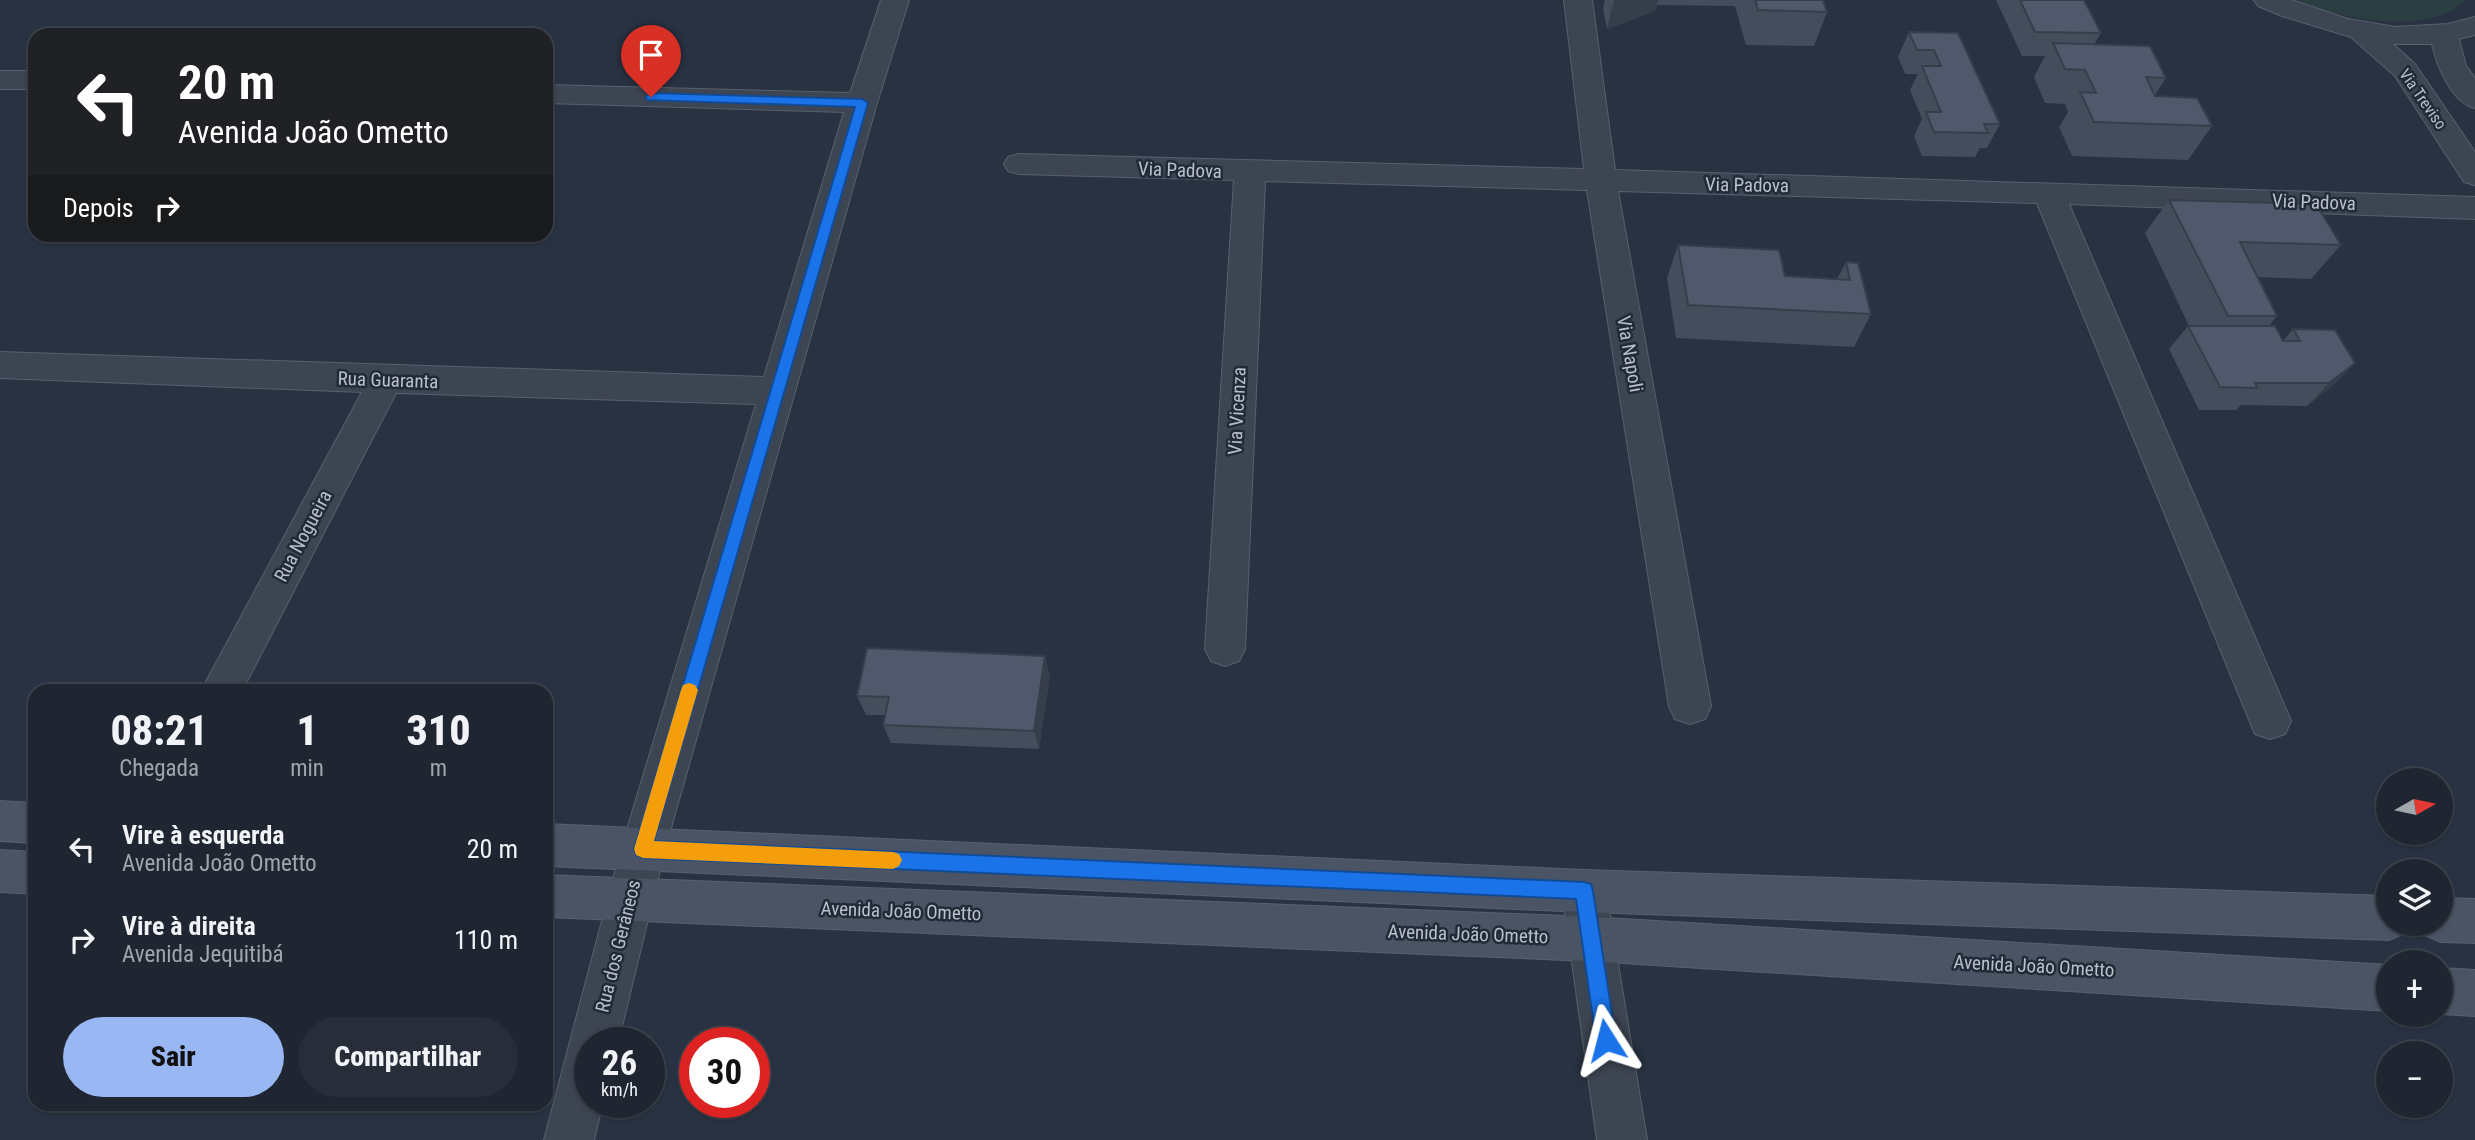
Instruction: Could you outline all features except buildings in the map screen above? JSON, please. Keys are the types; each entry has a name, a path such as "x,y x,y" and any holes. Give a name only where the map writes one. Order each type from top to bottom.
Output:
{"street":[{"name":"Rua dos Gerâneos","path":"598,1027 643,849 862,103 895,0"},
{"name":"Via Napoli","path":"1578,0 1601,181 1690,706"},
{"path":"2268,0 2306,17 2362,32 2405,36 2444,35 2475,26"},
{"name":"Via Treviso","path":"2362,32 2405,70 2475,175"},
{"path":"2444,35 2452,67 2475,99"},
{"path":"0,79 28,80"},
{"path":"553,94 862,103"},
{"name":"Via Padova","path":"1019,164 2048,192 2475,208"},
{"name":"Via Vicenza","path":"1225,649 1250,172"},
{"path":"2048,192 2270,721"},
{"name":"Rua Guaranta","path":"0,365 777,391"},
{"name":"Rua Nogueira","path":"225,684 386,380"},
{"path":"0,821 28,823"},
{"path":"553,845 1584,891 2376,918"},
{"path":"0,872 28,873"},
{"path":"1584,891 1622,1140"},
{"name":"Avenida João Ometto","path":"553,896 1590,939 2376,987"},
{"path":"2453,992 2475,993"},
{"path":"569,1140 575,1118"}],"green space":[{"path":"2298,0 2466,0 2450,11 2408,22 2361,19"}],"slow traffic":[{"path":"689,690 643,849 893,860"}],"route":[{"path":"651,97 862,103 643,849 1584,891 1606,1040"}]}
